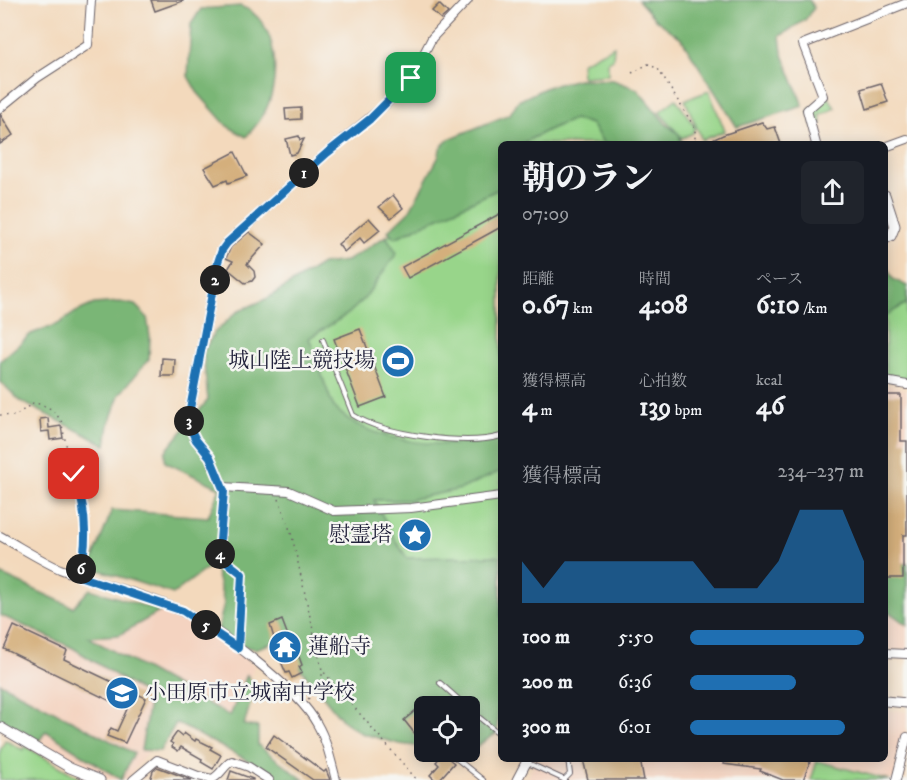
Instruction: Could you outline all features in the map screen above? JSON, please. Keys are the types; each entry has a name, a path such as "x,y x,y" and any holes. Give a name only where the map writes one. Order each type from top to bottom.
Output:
{"street":[{"path":"0,108 37,78 88,45 91,0"},
{"path":"238,648 242,574 219,553 225,496 210,457 196,440 190,428 189,414 222,250 310,168 386,104 411,78 432,38 468,0"},
{"path":"815,141 807,110 822,96 803,44 907,3"},
{"path":"888,146 907,139"},
{"path":"888,204 895,226 888,238"},
{"path":"888,382 907,385"},
{"path":"223,487 289,491 334,511 411,508 498,496"},
{"path":"0,536 52,565 183,611 238,648 271,674 306,707 317,723 328,747 336,780"},
{"path":"888,653 907,654"},
{"path":"888,701 907,704"},
{"path":"0,727 69,768 100,780"},
{"path":"896,780 907,737"},
{"path":"134,780 157,760 212,779 219,776 232,761 249,767 269,780"},
{"path":"517,780 527,762"}],"lane":[{"path":"323,340 353,415 363,422 402,433 478,439 498,436"},
{"path":"440,683 455,696"},
{"path":"480,718 498,733"},
{"path":"461,762 483,780"},
{"path":"530,762 565,780 570,774 568,762"}],"path":[{"path":"632,73 648,64 658,69 695,129 695,141"},
{"path":"0,415 15,416 33,403 51,409 61,420 68,454 79,487 86,536 85,556 79,576"},
{"path":"275,490 292,536 322,670 322,688 313,696"},
{"path":"322,670 417,780"}],"shaded area":[{"path":"888,385 907,390 907,650 888,650"},
{"name":"小田原市立城南中学校","path":"158,603 196,621 237,650 254,666 228,725 188,701 126,780 112,780 100,776 0,716 0,617 63,644 73,644 96,618 121,629 138,626 149,607"},
{"path":"888,710 907,712 907,724 893,780 824,762 888,762"},
{"path":"535,762 815,762 809,780 527,780"}],"green space":[{"path":"638,0 809,0 814,8 805,20 780,36 782,52 803,106 737,127 681,38 655,19"},
{"path":"240,6 253,13 263,24 270,38 275,70 269,102 260,121 246,137 227,126 197,92 188,76 191,24 201,9"},
{"path":"614,46 613,59 608,62 608,75 582,77 581,63"},
{"path":"578,79 613,80 637,89 666,124 679,134 681,141 602,141 591,124 574,119 527,141 498,141 498,189 395,238 388,231 410,210 439,156 440,148 449,139 510,114 518,101 547,87"},
{"path":"709,91 725,131 702,140 685,100"},
{"path":"827,95 835,108 820,116 822,123 813,126 808,111"},
{"path":"676,99 695,127 693,133 682,138 659,112"},
{"path":"572,106 616,141 510,141"},
{"path":"498,150 498,615 390,699 265,446 325,275 421,215"},
{"path":"386,236 397,253 364,299 348,314 309,338 334,407 350,420 369,430 413,442 460,444 498,439 498,472 461,489 408,500 374,500 407,558 498,556 497,733 480,744 480,696 414,696 414,746 361,733 343,721 292,658 284,639 255,649 232,644 218,630 224,603 214,563 173,594 90,567 112,510 208,517 220,488 165,462 165,452 208,400 203,352 214,333 237,312 268,298 322,264 347,261"},
{"path":"888,270 893,279 907,286 907,303 888,314"},
{"path":"888,283 907,290 907,382 888,379"},
{"path":"120,302 135,305 147,317 150,337 149,359 119,395 109,424 106,445 20,401 0,381 0,361 31,334 58,324 94,304"},
{"path":"907,563 907,625 888,611 888,569"},
{"path":"0,574 73,607 90,589 161,611 119,635 88,637 230,716 247,675 255,688 244,725 258,727 258,745 304,780 277,780 249,761 176,723 160,751 141,750 150,697 73,648 0,615"},
{"path":"0,683 134,753 121,780 46,731 39,741 0,719"},
{"path":"5,740 23,750 25,746 83,780 0,780 0,751"},
{"path":"817,762 821,762 889,780 811,780"}],"building":[{"path":"151,0 183,0 183,1 155,11"},
{"path":"439,4 448,13 441,19 432,11"},
{"path":"881,83 888,102 867,109 861,89"},
{"path":"301,108 301,119 286,120 285,109"},
{"path":"0,114 13,135 0,144"},
{"path":"762,122 767,129 775,127 780,141 710,141"},
{"path":"299,136 300,140 304,139 297,153 290,155 286,139"},
{"path":"235,152 247,176 215,185 204,168"},
{"path":"393,195 403,208 391,218 379,207"},
{"path":"498,215 498,229 408,278 402,267"},
{"path":"369,218 380,230 364,243 360,238 344,252 338,244"},
{"path":"249,232 265,244 247,264 254,271 255,277 252,281 245,283 228,269 233,261 226,258 231,247"},
{"path":"360,329 386,397 360,407 334,339"},
{"path":"162,358 175,359 174,376 161,376"},
{"path":"888,395 901,395 901,441 907,441 907,535 903,535 903,578 888,578"},
{"path":"48,418 49,428 61,426 63,438 50,440 49,431 41,432 40,419"},
{"path":"282,620 302,665 299,667 302,673 292,678 289,672 286,673 282,664 270,625"},
{"path":"14,626 67,651 64,659 146,698 125,743 107,736 111,728 117,731 127,709 4,649"},
{"path":"414,712 414,733 404,720"},
{"path":"177,732 182,736 184,733 195,741 196,739 212,747 210,749 221,755 213,769 201,762 202,759 181,747 178,751 172,747 173,744 170,742"},
{"path":"274,735 324,772 326,770 330,780 313,780 266,747"},
{"path":"436,762 454,763 439,780 435,780 430,775 439,765"},
{"path":"584,762 641,762 644,780 588,780"},
{"path":"724,762 810,762 803,780 783,780 760,771 761,769 724,764"},
{"path":"157,767 192,780 150,780"},
{"path":"231,771 253,779 253,780 228,780"}],"place":[{"name":"城山陸上競技場","path":"398,361"},
{"name":"慰霊塔","path":"415,535"},
{"name":"蓮船寺","path":"285,647"},
{"name":"小田原市立城南中学校","path":"122,693"}],"route":[{"path":"74,474 79,487 86,536 85,556 79,576 183,611 238,648 242,574 219,553 224,491 210,457 196,440 190,428 189,414 218,262 227,243 327,153 370,119 411,78"}]}
